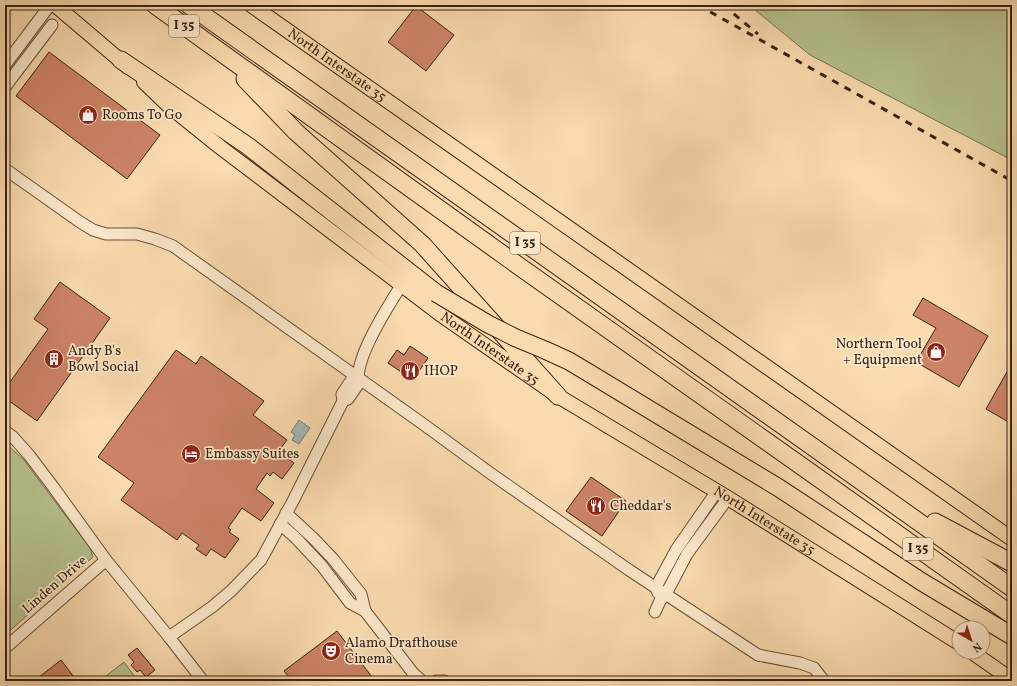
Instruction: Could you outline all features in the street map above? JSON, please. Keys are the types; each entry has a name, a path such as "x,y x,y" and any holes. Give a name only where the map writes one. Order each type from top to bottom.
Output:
{"highway":[{"name":"I 35","path":"155,5 523,269 1012,615"},
{"name":"I 35","path":"189,5 1012,588"},
{"path":"213,46 296,132 422,244 558,396"},
{"path":"121,60 248,146 436,293 488,324 557,355 589,374 779,488 922,582 1012,636"},
{"path":"861,481 1012,563"}],"main road":[{"name":"North Interstate 35","path":"55,5 121,60 168,105 220,147 440,314 558,396 722,495 951,638"},
{"name":"North Interstate 35","path":"251,5 1012,539"},
{"path":"983,660 1012,680"}],"street":[{"path":"5,65 50,5"},
{"path":"5,88 52,25"},
{"path":"5,169 93,230 106,234 137,234 173,246 490,473 629,570 656,587 663,597 758,654 800,663 814,668 824,681"},
{"path":"169,637 231,592 261,560 343,401 348,399 359,383 357,377 363,355 372,333 402,284"},
{"path":"5,431 13,437 29,456 106,560 203,681"},
{"path":"656,587 676,550 722,495"},
{"path":"654,612 722,495"},
{"path":"286,513 314,538 333,559 361,594 365,611"},
{"path":"280,524 295,537 322,566 350,603 365,611 413,673 422,681"},
{"name":"Linden Drive","path":"5,648 106,560"},
{"path":"436,681 445,681"}],"green space":[{"path":"749,5 1012,5 1012,160 810,55"},
{"path":"5,443 23,459 90,548 93,557 5,635"},
{"path":"124,662 138,681 110,681 106,676"}],"shaded area":[{"path":"299,420 310,428 299,444 292,440 295,435 291,432"}],"building":[{"path":"416,6 454,35 426,71 388,42"},
{"name":"Rooms To Go","path":"49,52 160,135 127,179 16,96"},
{"name":"Andy B's Bowl Social","path":"60,282 110,318 37,421 5,398 5,389 48,329 34,319"},
{"path":"923,298 988,336 959,387 916,362 936,328 913,315"},
{"name":"IHOP","path":"410,346 428,358 413,380 388,363 397,350 404,355"},
{"name":"Embassy Suites","path":"176,350 196,364 201,356 264,401 253,415 287,440 278,452 294,463 282,479 273,472 270,476 267,473 256,489 274,503 261,521 242,508 228,528 231,530 229,532 239,539 225,558 211,549 206,556 196,549 199,545 182,533 177,540 121,500 134,483 98,457"},
{"path":"1012,363 1012,424 986,409"},
{"name":"Cheddar's","path":"591,477 626,501 602,536 566,511"},
{"name":"Alamo Drafthouse Cinema","path":"337,631 375,681 292,681 284,671"},
{"path":"137,648 155,670 146,677 140,670 137,672 131,665 134,662 128,655"},
{"path":"61,660 77,681 34,681"}],"railway":[{"path":"698,5 1012,181"},
{"path":"723,5 758,34"}],"place":[{"name":"Rooms To Go","path":"88,115"},
{"name":"Northern Tool + Equipment","path":"936,352"},
{"name":"Andy B's Bowl Social","path":"54,359"},
{"name":"IHOP","path":"410,371"},
{"name":"Embassy Suites","path":"191,454"},
{"name":"Cheddar's","path":"596,506"},
{"name":"Alamo Drafthouse Cinema","path":"331,651"}]}
